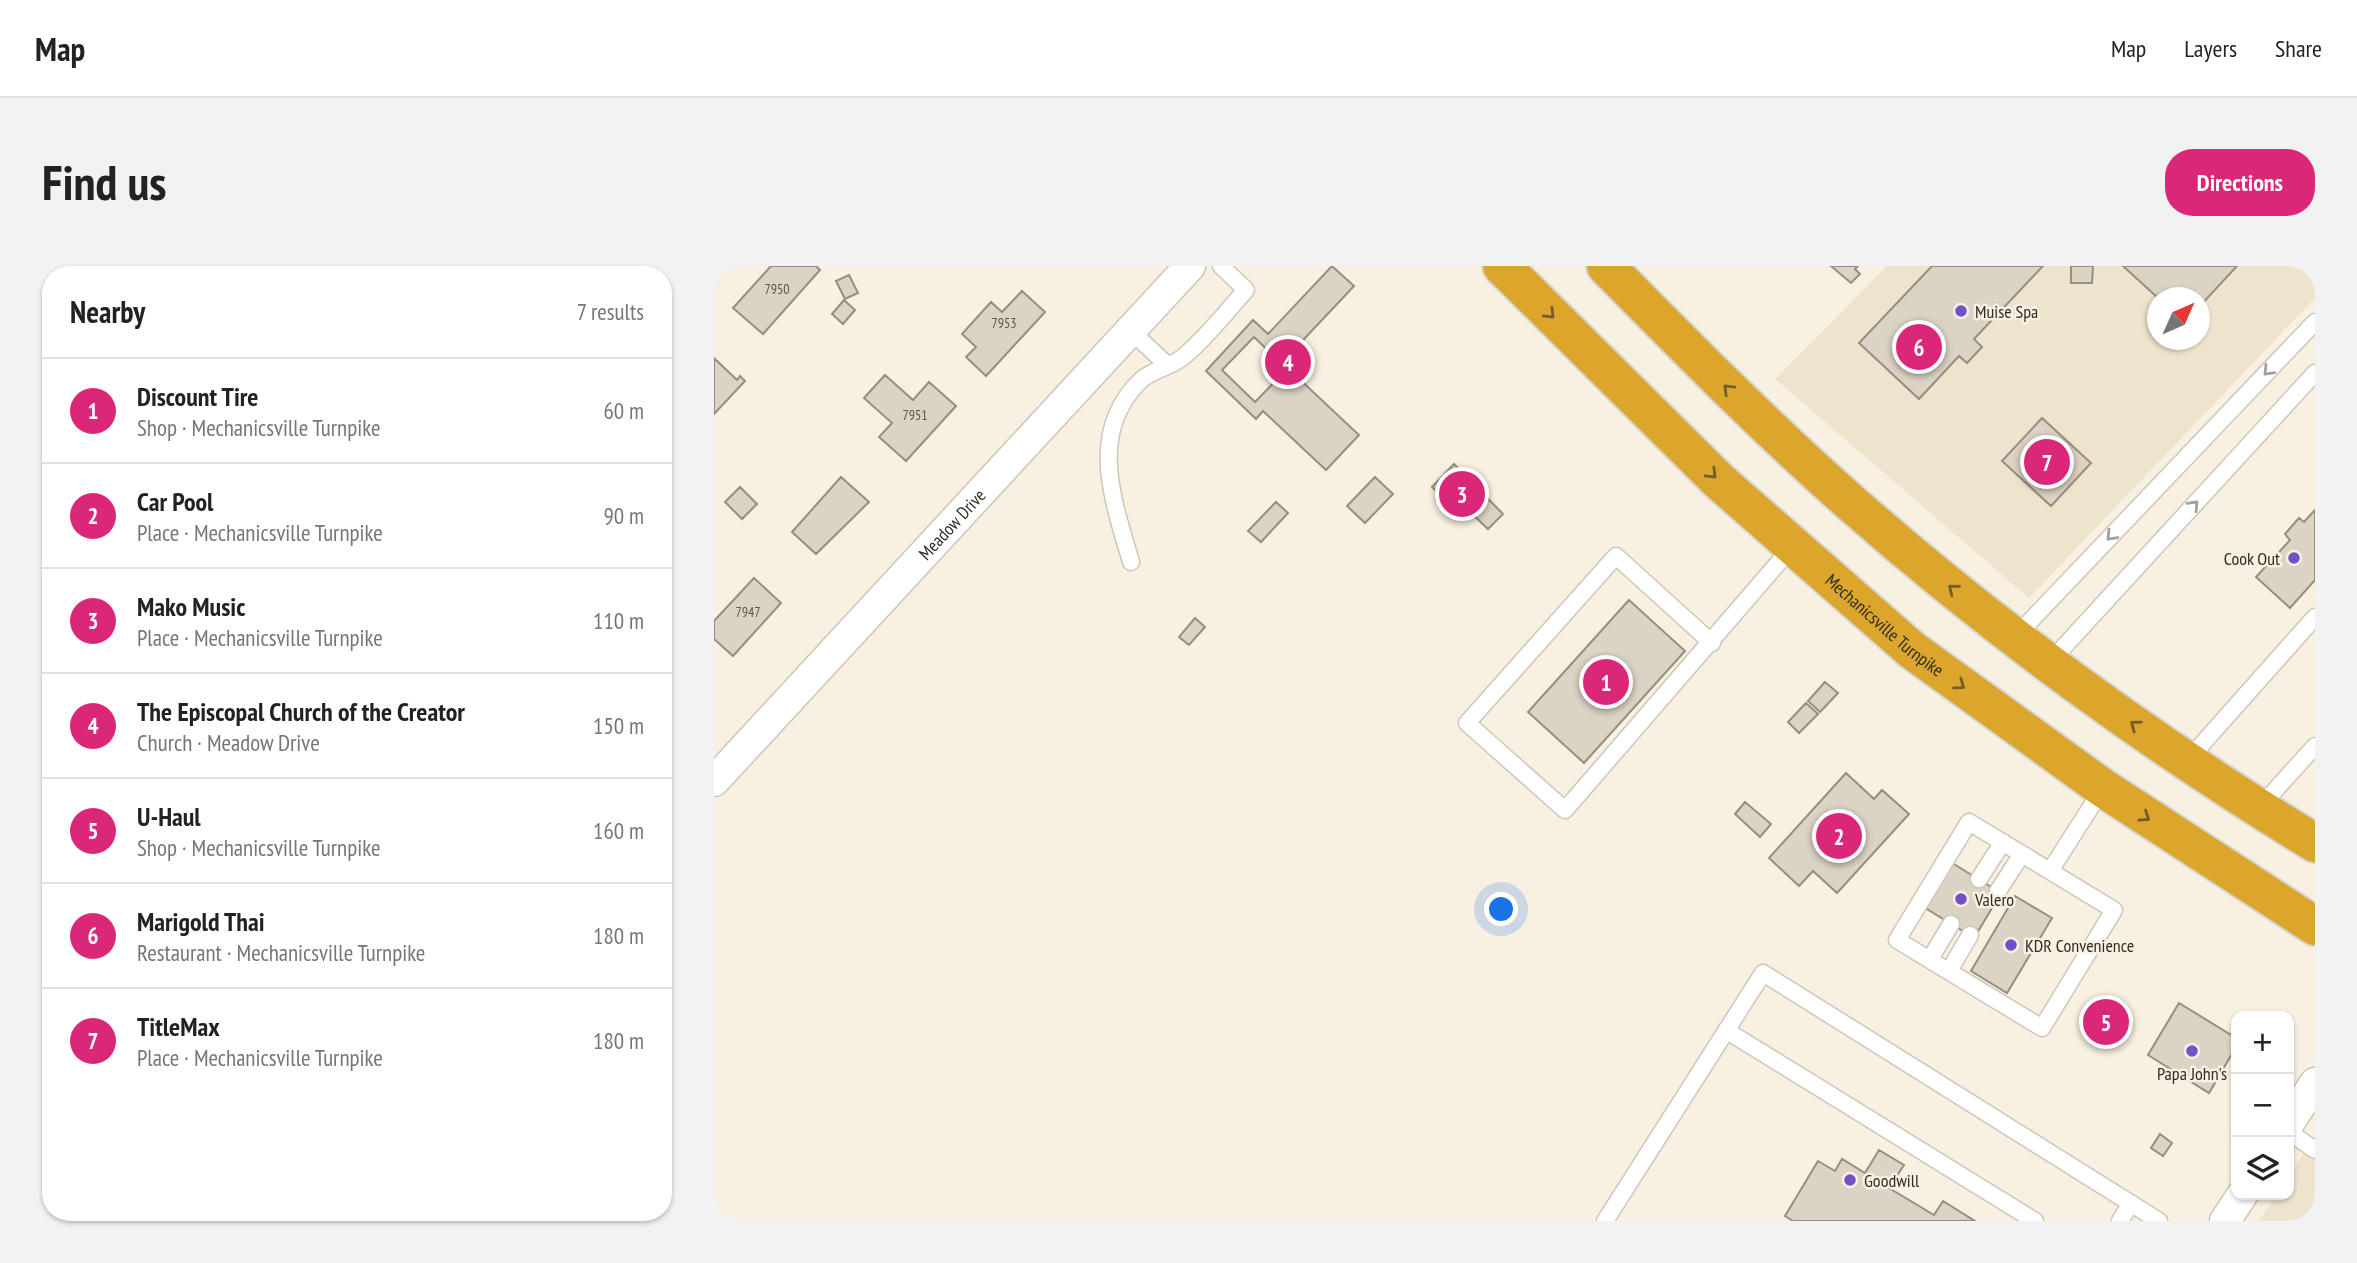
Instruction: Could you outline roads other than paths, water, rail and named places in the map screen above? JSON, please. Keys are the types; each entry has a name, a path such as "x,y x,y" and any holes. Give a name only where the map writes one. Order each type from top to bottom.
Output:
{"highway":[{"name":"Mechanicsville Turnpike","path":"1502,266 1719,481 1912,650 2103,788 2315,926"},
{"path":"1606,266 1737,398 1840,493 2014,638 2187,761 2315,843"}],"street":[{"name":"Meadow Drive","path":"714,781 1190,266"},
{"path":"2294,1115 2315,1083"},
{"path":"2225,1221 2239,1200"}],"lane":[{"path":"1131,562 1110,492 1107,448 1110,430 1127,396 1149,373 1181,359 1246,290 1221,266"},
{"path":"2014,638 2315,322"},
{"path":"1129,330 1166,364"},
{"path":"2049,663 2315,373"},
{"path":"1712,643 1616,556 1467,723 1565,810 1712,643 1792,547"},
{"path":"2187,761 2315,617"},
{"path":"2259,808 2315,746"},
{"path":"2050,871 2103,788"},
{"path":"1969,822 2022,854 2113,910 2042,1028 1897,940 1969,822"},
{"path":"1979,880 2003,842"},
{"path":"1998,891 2022,854"},
{"path":"1930,959 1951,924"},
{"path":"1948,971 1970,935"},
{"path":"1605,1221 1763,973 2159,1221"},
{"path":"1727,1031 2035,1221"},
{"path":"2294,1135 2315,1150"},
{"path":"2120,1221 2131,1203"}],"place":[{"name":"Muise Spa","path":"1961,311"},
{"name":"Marigold Thai","path":"1919,347"},
{"name":"The Episcopal Church of the Creator","path":"1288,362"},
{"name":"TitleMax","path":"2047,462"},
{"name":"Mako Music","path":"1462,494"},
{"name":"Cook Out","path":"2294,558"},
{"name":"Discount Tire","path":"1606,682"},
{"name":"Car Pool","path":"1839,836"},
{"name":"Valero","path":"1961,899"},
{"name":"KDR Convenience","path":"2011,945"},
{"name":"U-Haul","path":"2106,1022"},
{"name":"Papa John's","path":"2192,1051"},
{"name":"Goodwill","path":"1850,1180"}]}
